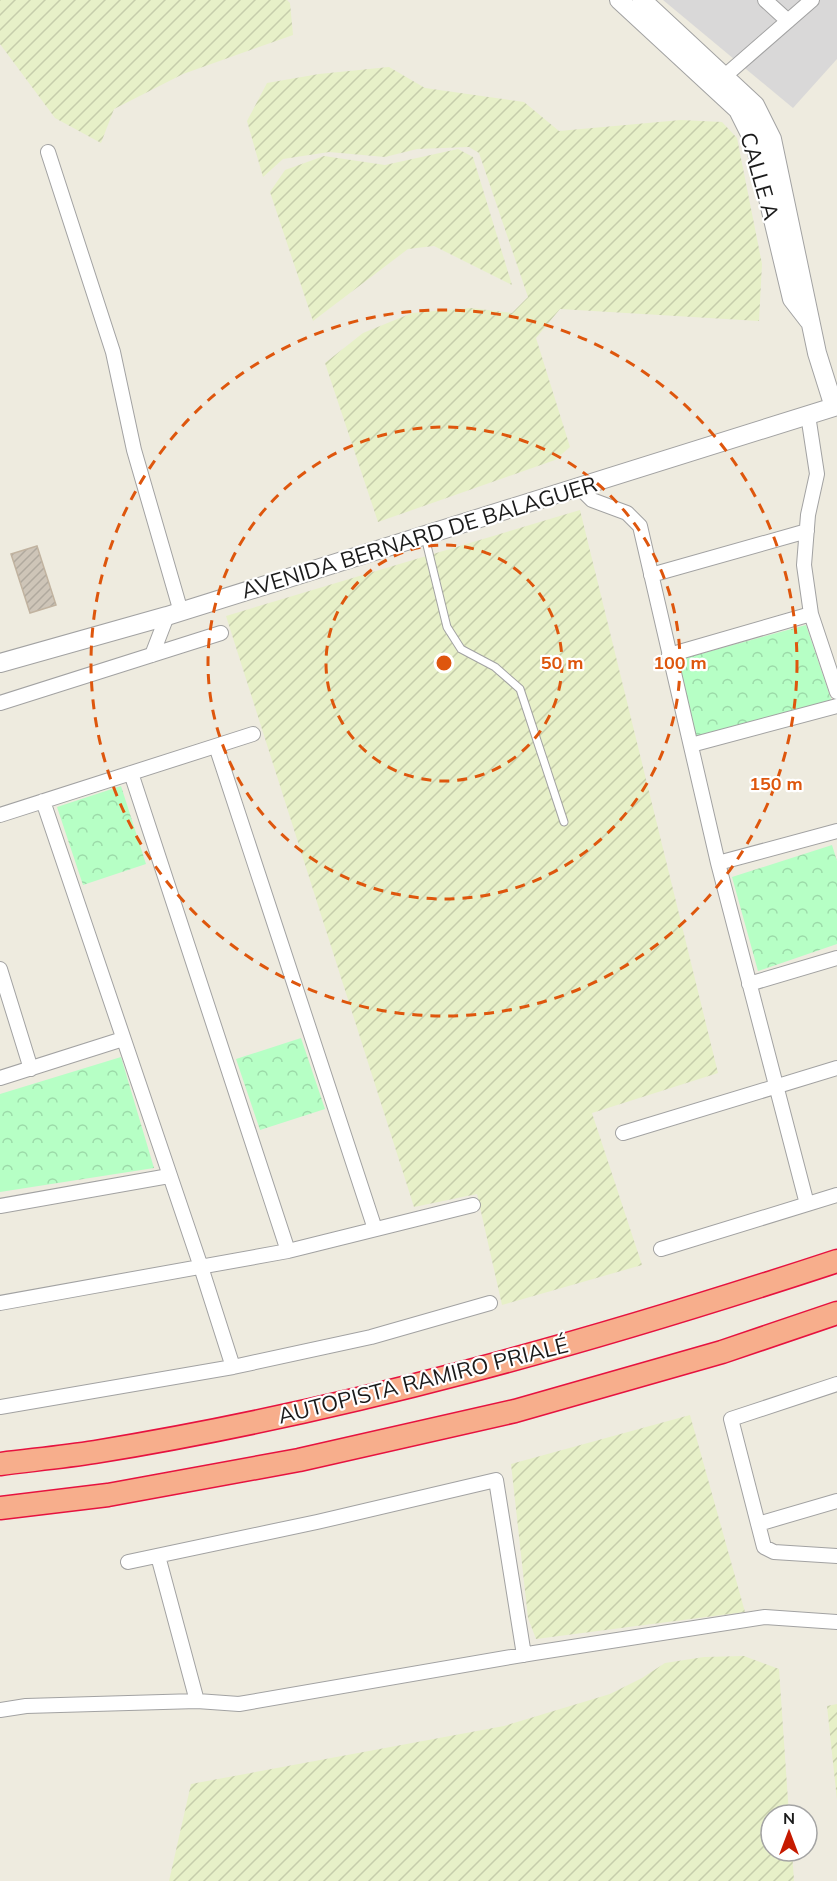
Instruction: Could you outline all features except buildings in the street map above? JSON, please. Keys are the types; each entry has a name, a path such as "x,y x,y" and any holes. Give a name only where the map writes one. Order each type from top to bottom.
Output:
{"highway":[{"name":"AUTOPISTA RAMIRO PRIALÉ","path":"0,1464 94,1452 282,1417 510,1360 703,1305 837,1261"},
{"path":"0,1508 108,1495 299,1460 504,1414 722,1352 837,1313"}],"street":[{"name":"CALLE A","path":"619,0 719,82 755,105 772,139 818,353 835,407"},
{"name":"CALLE A","path":"642,0 719,82"},
{"path":"765,0 788,21"},
{"path":"719,82 813,0"},
{"path":"48,152 113,352 174,614 152,656"},
{"name":"AVENIDA BERNARD DE BALAGUER","path":"0,663 174,614 835,407"},
{"path":"808,415 817,474 808,515 804,565 811,614 837,692"},
{"path":"579,487 592,500 627,513 640,526 718,863 807,1204"},
{"path":"651,575 807,531"},
{"path":"669,655 811,614"},
{"path":"0,703 221,633"},
{"path":"691,745 837,706"},
{"path":"0,815 253,734"},
{"path":"216,746 375,1229"},
{"path":"131,773 288,1251"},
{"path":"43,801 233,1367"},
{"path":"718,863 837,831"},
{"path":"749,984 837,958"},
{"path":"0,969 30,1068"},
{"path":"0,1078 123,1039"},
{"path":"623,1133 837,1068"},
{"path":"0,1206 169,1176"},
{"path":"661,1249 837,1194"},
{"path":"0,1303 288,1251 473,1204"},
{"path":"0,1407 233,1367 371,1337 490,1303"},
{"path":"837,1384 731,1419 764,1547 774,1552 837,1556"},
{"path":"128,1562 317,1522 496,1480 524,1655"},
{"path":"758,1524 837,1501"},
{"path":"158,1556 197,1701"},
{"path":"0,1710 26,1706 197,1701 239,1704 524,1655 765,1617 837,1622"}],"lane":[{"path":"424,535 447,627 461,649 495,667 520,689 564,822"}],"shaded area":[{"path":"663,0 837,0 837,59 793,108"}],"green space":[{"path":"0,0 287,0 290,3 293,35 183,74 114,109 101,143 55,118 0,44"},
{"path":"389,67 425,88 524,102 559,131 681,120 722,122 737,138 762,264 759,321 560,309 536,338 570,447 555,460 378,522 325,363 363,333 412,313 471,308 512,313 528,297 479,153 469,147 417,149 385,157 329,152 283,159 263,177 247,121 267,83 319,74"},
{"path":"458,149 473,157 512,285 434,246 408,249 313,321 270,192 285,170 324,156 385,165"},
{"path":"580,510 718,1073 592,1113 642,1265 502,1305 477,1194 414,1207 226,616"},
{"path":"806,625 832,702 695,737 678,660"},
{"path":"121,786 146,864 83,885 57,807"},
{"path":"832,845 837,861 837,944 758,971 732,877"},
{"path":"301,1038 325,1109 260,1130 236,1059"},
{"path":"121,1057 154,1168 0,1192 0,1094"},
{"path":"690,1415 745,1612 536,1639 528,1618 511,1464"},
{"path":"744,1656 779,1669 788,1803 759,1803 759,1863 793,1863 794,1881 169,1881 191,1784 504,1726 610,1694 665,1663 704,1657"},
{"path":"837,1704 837,1800 827,1706"}]}
